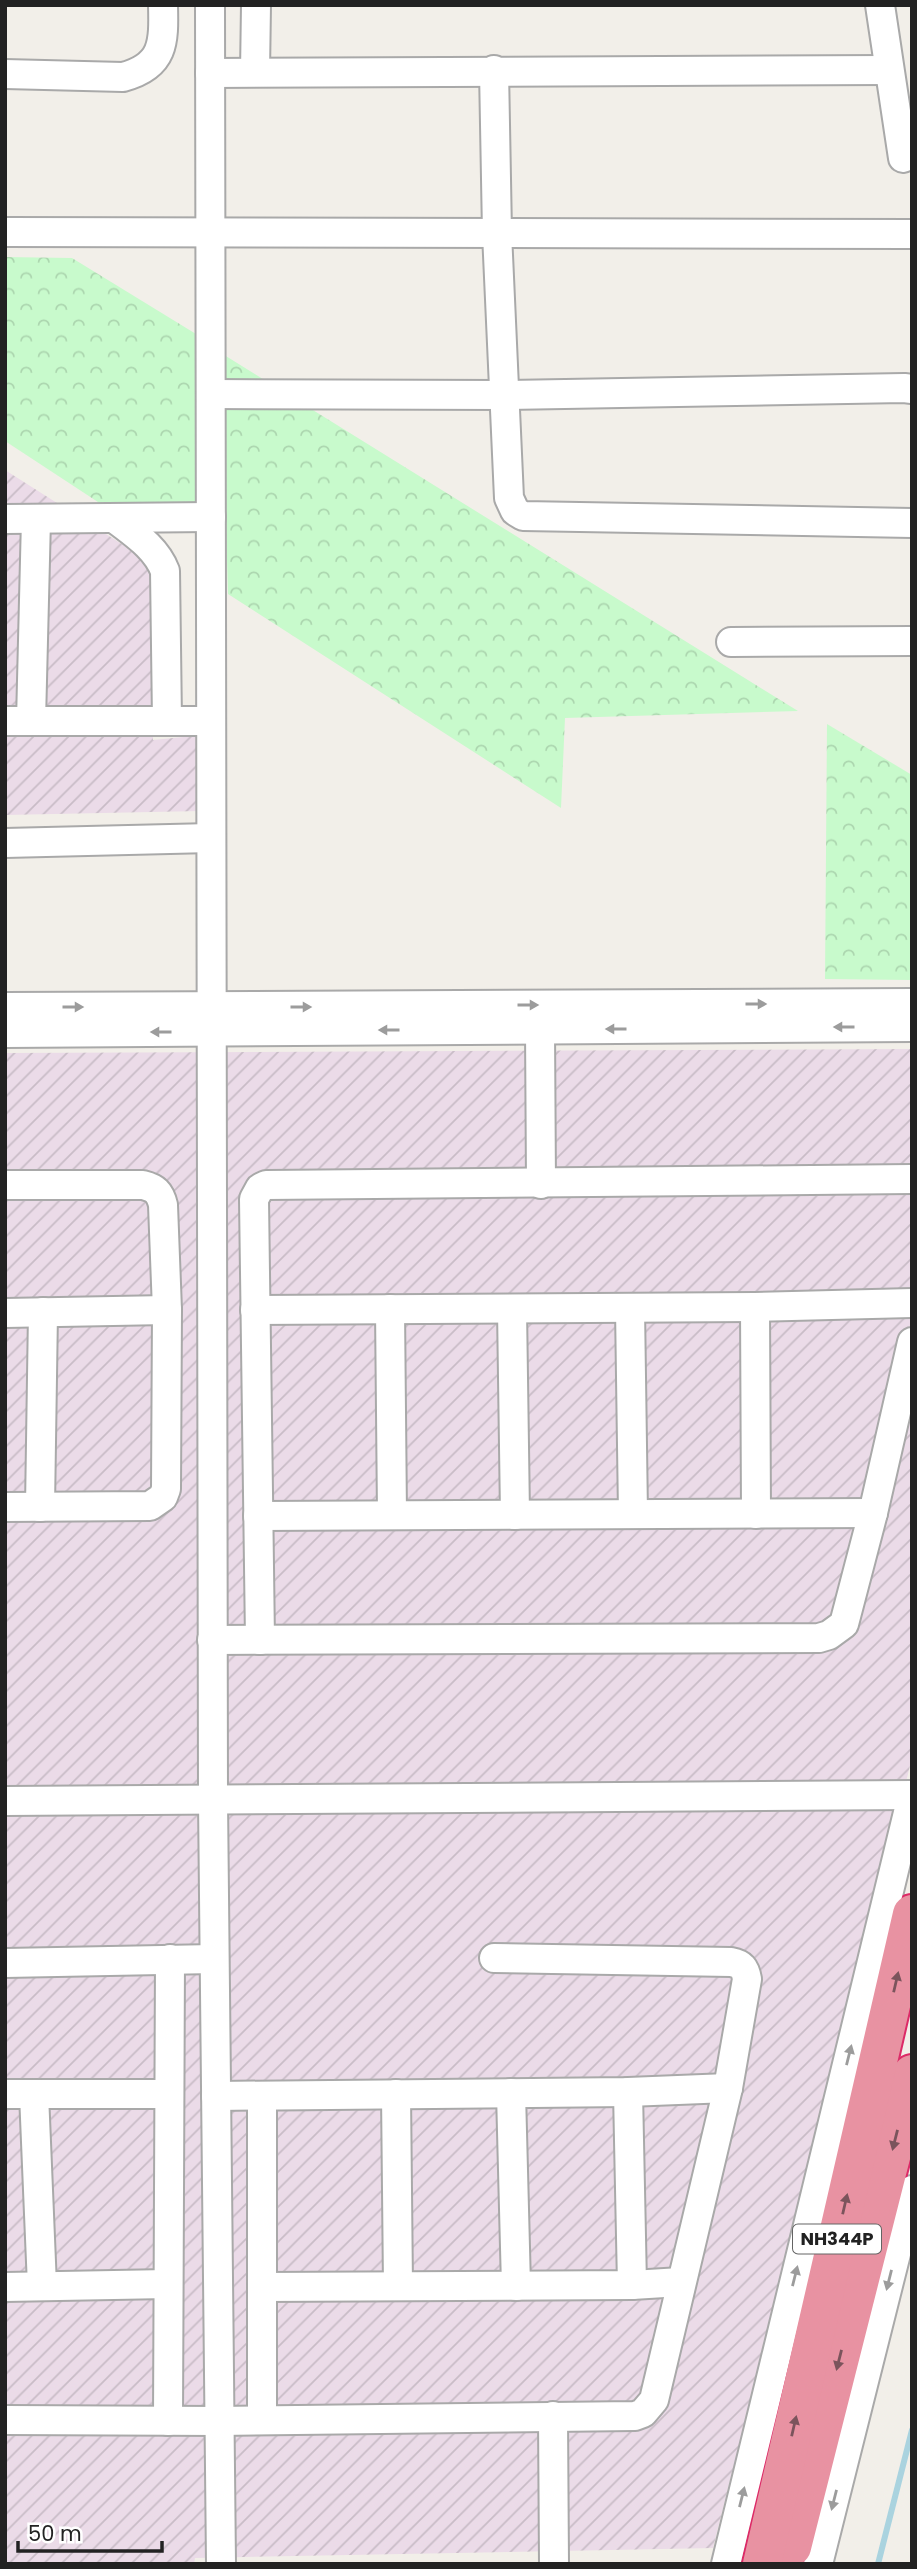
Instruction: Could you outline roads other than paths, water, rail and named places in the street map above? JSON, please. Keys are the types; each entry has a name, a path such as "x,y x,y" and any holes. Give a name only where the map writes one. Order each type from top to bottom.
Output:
{"highway":[{"name":"NH344P","path":"762,2564 912,1914"},
{"name":"NH344P","path":"788,2564 912,2074"}],"street":[{"path":"5,74 123,77 136,73 149,66 159,51 163,37 163,5"},
{"path":"210,5 212,1640 220,2564"},
{"path":"255,72 256,5"},
{"path":"880,5 903,158"},
{"path":"210,73 889,69"},
{"path":"494,70 504,395 509,498 515,511 523,516 912,523"},
{"path":"5,232 912,234"},
{"path":"211,394 504,395 890,388 912,390"},
{"path":"5,519 211,517"},
{"path":"114,518 152,550 161,561 164,571 167,721"},
{"path":"36,519 18,721 211,721"},
{"path":"731,642 912,641"},
{"path":"5,843 211,838"},
{"path":"5,1032 212,1019 912,1003"},
{"path":"5,1007 212,1019 540,1029 912,1027"},
{"path":"540,1029 541,1184"},
{"path":"260,1640 254,1199 260,1188 267,1185 912,1179"},
{"path":"5,1185 143,1185 160,1194 163,1205 167,1310 166,1489 163,1497 150,1506 5,1507"},
{"path":"255,1310 755,1307 912,1303"},
{"path":"755,1307 756,1514"},
{"path":"630,1308 633,1514"},
{"path":"390,1309 392,1515"},
{"path":"512,1309 515,1515"},
{"path":"5,1312 167,1310"},
{"path":"40,1507 43,1312"},
{"path":"212,1640 818,1638 829,1635 844,1623 873,1513 912,1342"},
{"path":"258,1516 873,1513"},
{"path":"5,1801 912,1796 726,2564"},
{"path":"5,2420 219,2421 635,2416 649,2407 653,2400 728,2088 747,1979 746,1970 739,1964 494,1958"},
{"path":"167,2421 170,1959"},
{"path":"5,1963 214,1959"},
{"path":"216,2096 628,2092 728,2088"},
{"path":"628,2092 632,2285"},
{"path":"510,2093 516,2286"},
{"path":"5,2094 169,2094"},
{"path":"34,2094 42,2286"},
{"path":"396,2094 398,2286"},
{"path":"262,2096 262,2420"},
{"path":"818,2564 912,2190"},
{"path":"262,2287 632,2285 681,2282"},
{"path":"5,2287 168,2284"},
{"path":"553,2416 554,2564"}],"waterway":[{"path":"878,2564 912,2430"}]}
